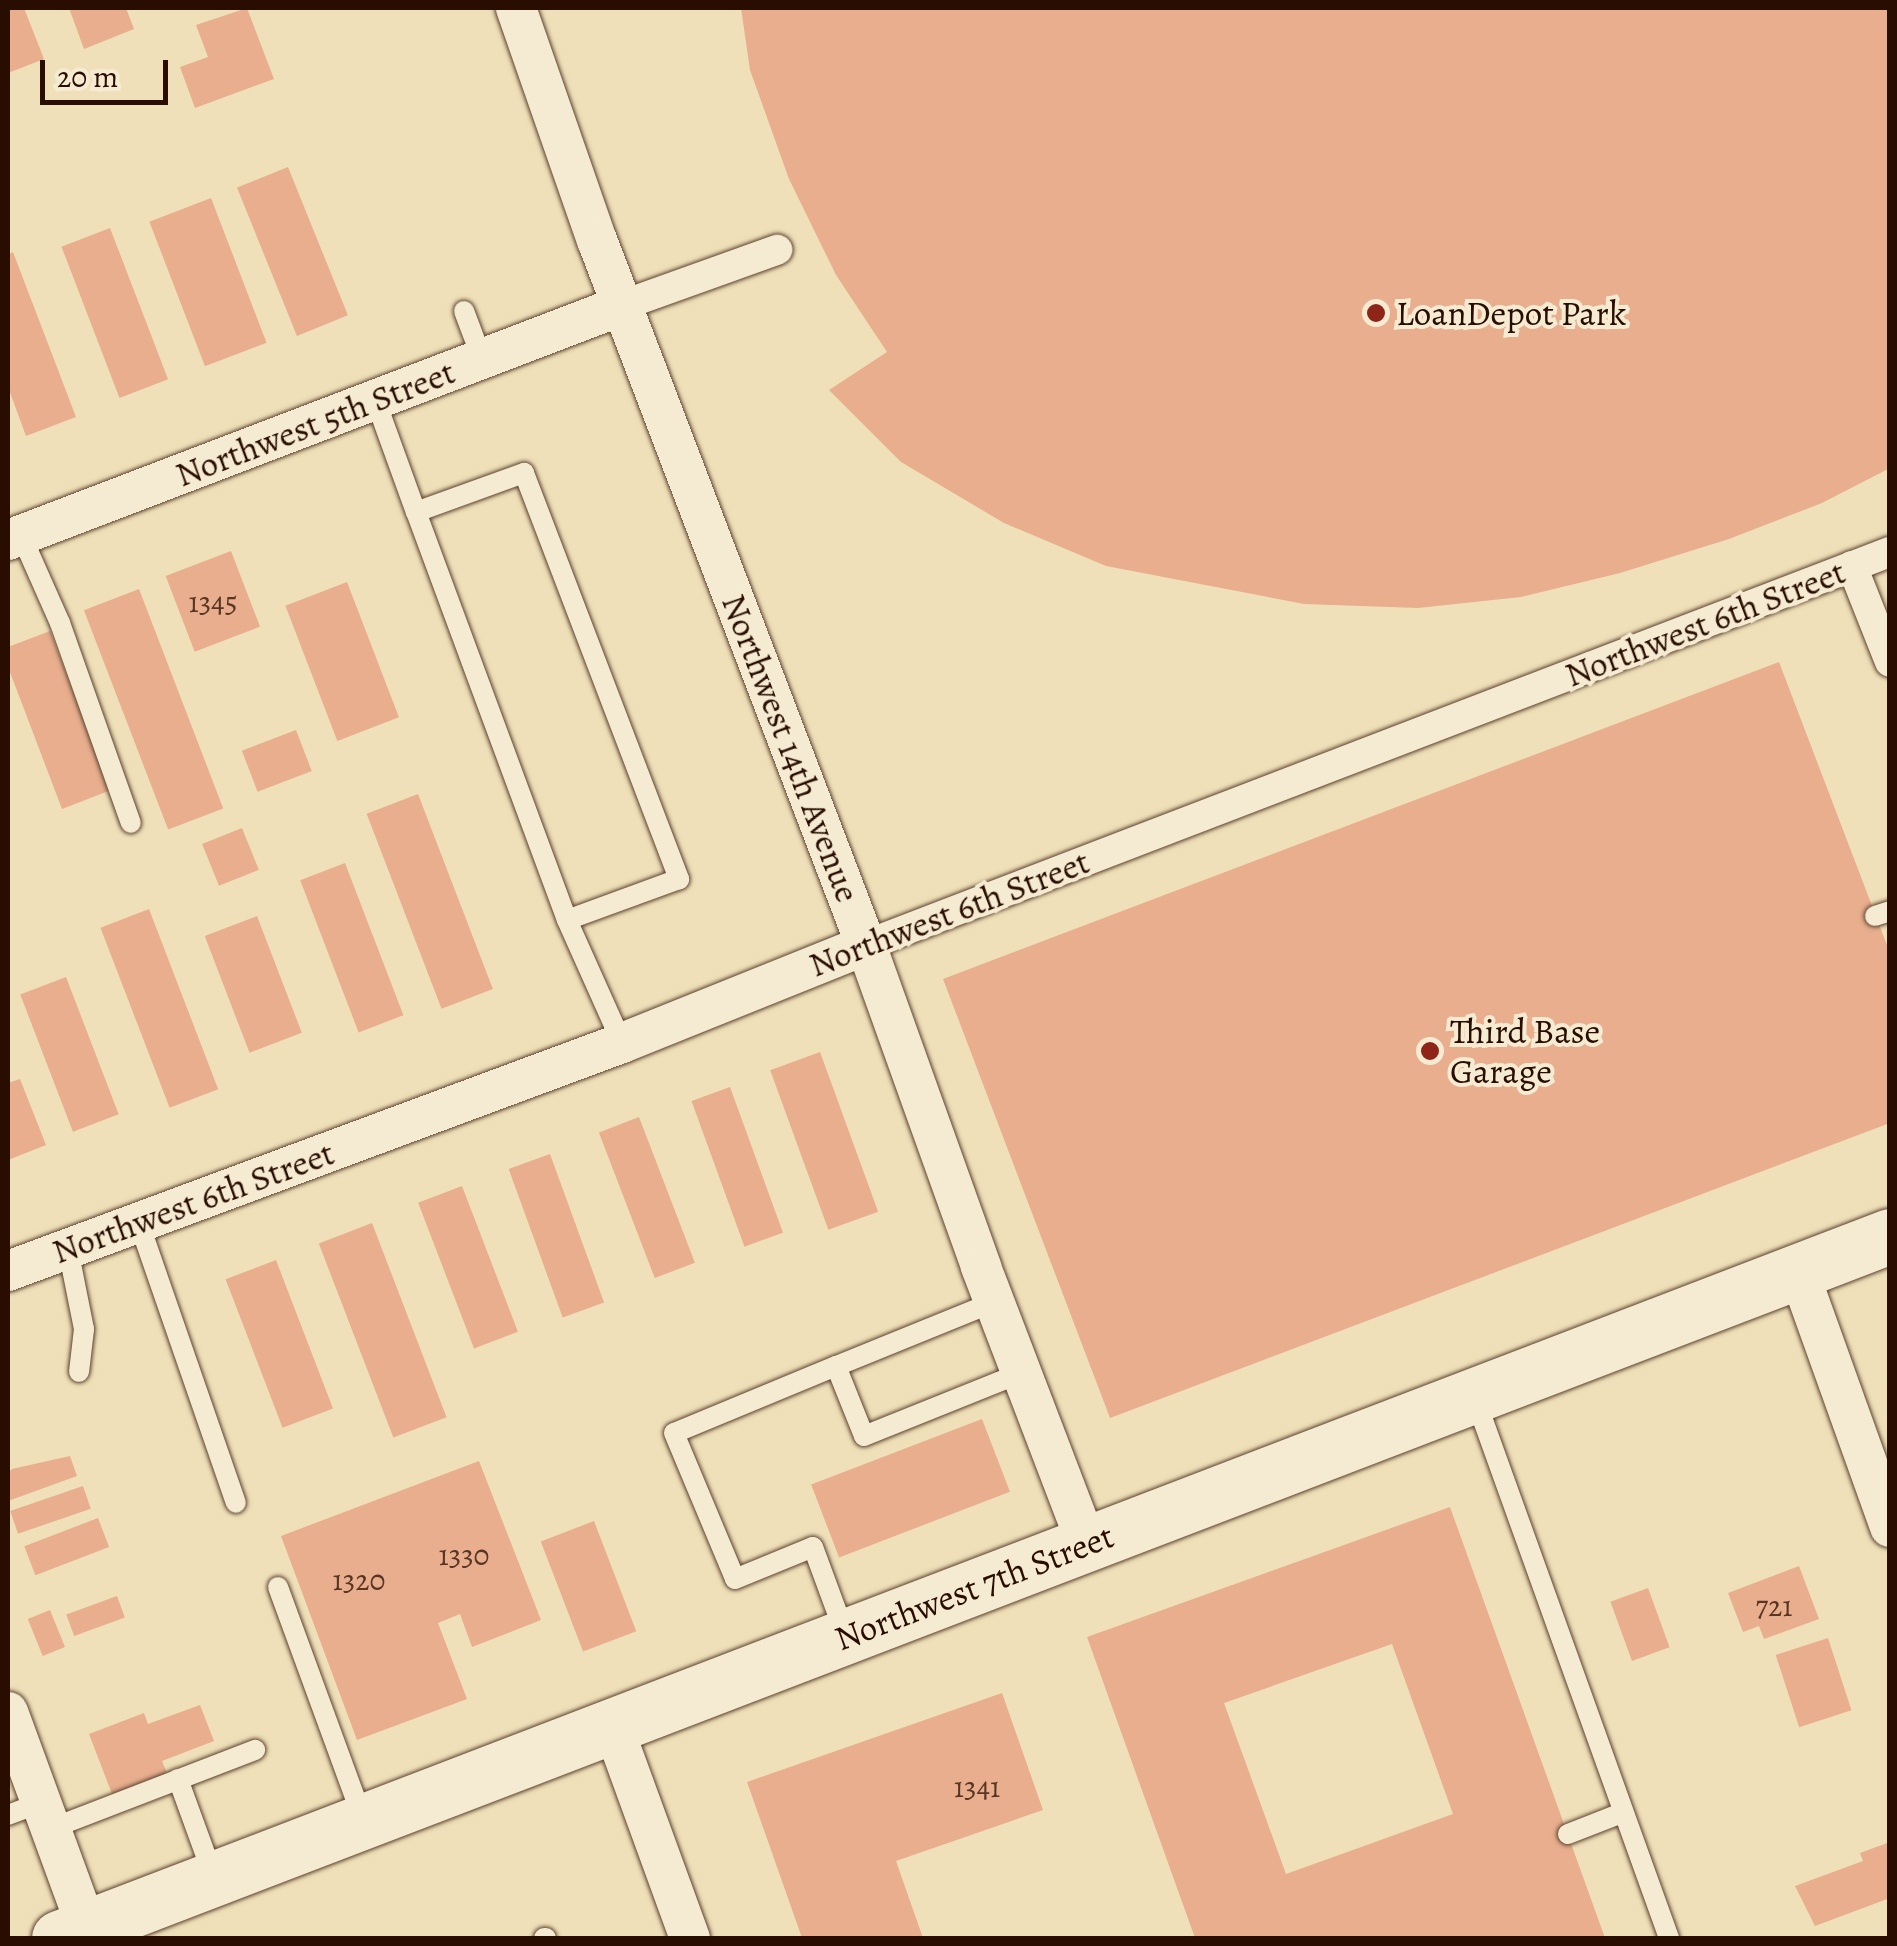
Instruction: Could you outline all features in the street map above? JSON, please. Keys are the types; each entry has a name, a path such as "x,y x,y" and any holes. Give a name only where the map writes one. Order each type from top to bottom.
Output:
{"main road":[{"name":"Northwest 7th Street","path":"73,1933 1890,1236"}],"street":[{"name":"Northwest 14th Avenue","path":"516,8 623,305 866,945 994,1302 1087,1544"},
{"path":"623,305 777,250"},
{"name":"Northwest 5th Street","path":"14,538 623,305"},
{"name":"Northwest 6th Street","path":"8,1271 622,1043 866,945 1890,552"},
{"path":"1852,566 1890,662"},
{"path":"1798,1270 1890,1527"},
{"path":"8,1712 33,1816 73,1933"},
{"path":"612,1724 690,1938"}],"lane":[{"path":"464,310 482,359"},
{"path":"375,400 567,920 622,1043"},
{"path":"416,512 524,474 679,878 567,920"},
{"path":"14,538 60,623 131,823"},
{"path":"138,1223 236,1503"},
{"path":"68,1249 84,1329 79,1372"},
{"path":"846,1636 812,1548 735,1578 674,1433 994,1302"},
{"path":"836,1366 864,1436 1021,1372"},
{"path":"1474,1396 1669,1938"},
{"path":"278,1587 363,1821"},
{"path":"33,1816 178,1779 254,1750"},
{"path":"178,1779 214,1879"},
{"path":"1568,1834 1622,1814"}],"building":[{"path":"8,8 24,8 44,59 8,73"},
{"path":"69,8 126,8 134,29 84,49"},
{"path":"247,8 274,79 195,108 180,67 208,57 196,25"},
{"name":"LoanDepot Park","path":"741,8 1890,8 1890,468 1822,503 1729,539 1620,573 1521,597 1418,608 1304,604 1106,566 1004,523 901,462 829,390 887,352 836,275 789,179 750,70"},
{"path":"288,167 348,315 297,336 237,188"},
{"path":"211,198 267,343 205,366 149,222"},
{"path":"110,228 168,379 120,398 61,247"},
{"path":"13,252 76,417 26,436 8,387 8,255"},
{"path":"231,551 260,627 195,652 166,576"},
{"path":"347,582 399,717 337,741 285,606"},
{"path":"139,589 223,808 168,830 84,610"},
{"path":"50,631 111,790 62,809 8,667 8,647"},
{"name":"Third Base Garage","path":"1779,662 1890,953 1890,1123 1110,1418 943,979"},
{"path":"296,730 312,771 258,792 242,751"},
{"path":"418,794 493,989 442,1009 367,814"},
{"path":"242,828 259,870 219,886 202,844"},
{"path":"345,863 403,1015 359,1032 300,880"},
{"path":"149,909 218,1089 170,1108 100,928"},
{"path":"257,916 302,1033 250,1053 205,936"},
{"path":"66,977 119,1114 73,1132 20,995"},
{"path":"820,1052 878,1212 828,1230 770,1070"},
{"path":"20,1079 46,1145 8,1160 8,1083"},
{"path":"730,1087 783,1233 744,1247 691,1101"},
{"path":"639,1117 695,1263 655,1278 599,1132"},
{"path":"550,1154 604,1302 563,1318 509,1169"},
{"path":"462,1186 518,1332 474,1348 418,1203"},
{"path":"372,1223 447,1417 393,1438 319,1243"},
{"path":"276,1260 333,1408 283,1428 226,1279"},
{"path":"982,1419 1010,1492 839,1557 811,1485"},
{"path":"70,1456 77,1476 8,1501 8,1473 12,1469"},
{"path":"479,1461 541,1620 472,1647 460,1614 438,1623 467,1699 357,1740 281,1536"},
{"path":"83,1486 91,1509 18,1534 10,1511"},
{"path":"1450,1507 1605,1938 1195,1938 1087,1637","holes":["1392,1644 1453,1814 1286,1874 1224,1703"]},
{"path":"98,1518 109,1547 35,1575 24,1546"},
{"path":"594,1521 636,1631 583,1652 541,1541"},
{"path":"1799,1566 1819,1619 1764,1639 1759,1626 1743,1632 1728,1593"},
{"path":"1648,1588 1670,1647 1632,1661 1610,1602"},
{"path":"117,1596 125,1618 74,1636 66,1614"},
{"path":"50,1610 65,1647 43,1656 28,1619"},
{"path":"1828,1638 1851,1710 1799,1727 1776,1655"},
{"path":"1002,1693 1043,1810 896,1861 923,1938 802,1938 747,1782"},
{"path":"200,1705 214,1741 162,1761 167,1773 112,1794 89,1734 144,1713 148,1724"},
{"path":"1890,1842 1890,1898 1815,1926 1795,1886 1863,1861 1860,1853"}],"place":[{"name":"LoanDepot Park","path":"1376,313"},
{"name":"Third Base Garage","path":"1430,1051"}]}
